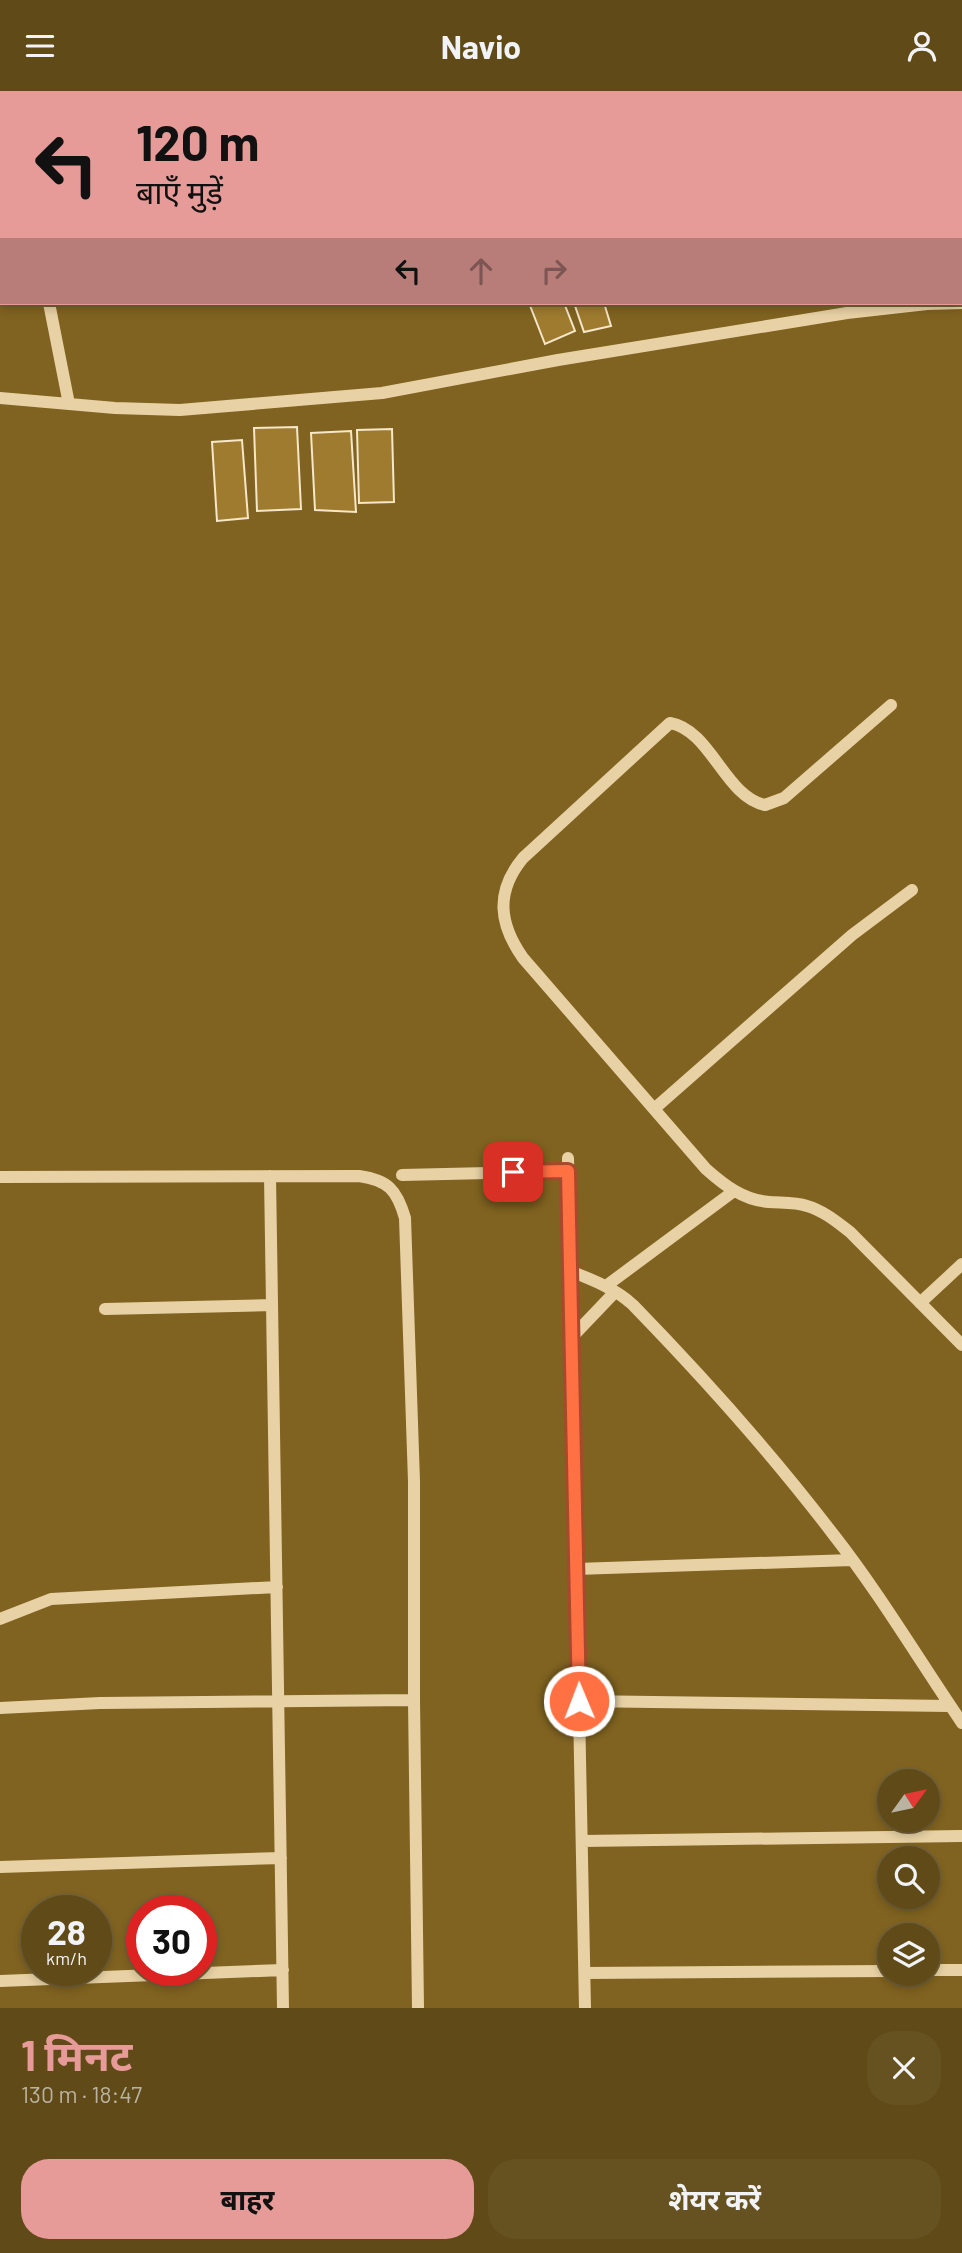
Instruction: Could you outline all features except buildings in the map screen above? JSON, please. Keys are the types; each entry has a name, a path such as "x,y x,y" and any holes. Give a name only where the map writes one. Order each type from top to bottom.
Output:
{"street":[{"path":"49,305 69,404"},
{"path":"1,398 180,410 382,393 558,359 847,313 918,305"},
{"path":"891,705 784,798 765,805 748,798 686,729 670,723 515,867 504,891 505,925 523,958 706,1169 746,1197 765,1202 806,1205 831,1218 850,1232 962,1345"},
{"path":"654,1109 852,935 912,890"},
{"path":"402,1175 568,1164 585,2008"},
{"path":"270,1176 283,2008"},
{"path":"0,1177 359,1176 376,1178 393,1191 403,1210 414,1481 418,2008"},
{"path":"572,1337 610,1289 734,1191"},
{"path":"920,1303 962,1264"},
{"path":"570,1271 623,1296 633,1305 804,1497 852,1560 962,1723"},
{"path":"104,1309 272,1305"},
{"path":"576,1569 852,1560"},
{"path":"0,1619 51,1599 277,1587"},
{"path":"0,1708 100,1703 414,1700"},
{"path":"579,1701 950,1706"},
{"path":"582,1840 962,1836"},
{"path":"0,1867 281,1858"},
{"path":"0,1980 283,1970"},
{"path":"940,1970 962,1970"},
{"path":"584,1973 877,1971"}],"route":[{"path":"513,1172 568,1171 579,1701"}]}
